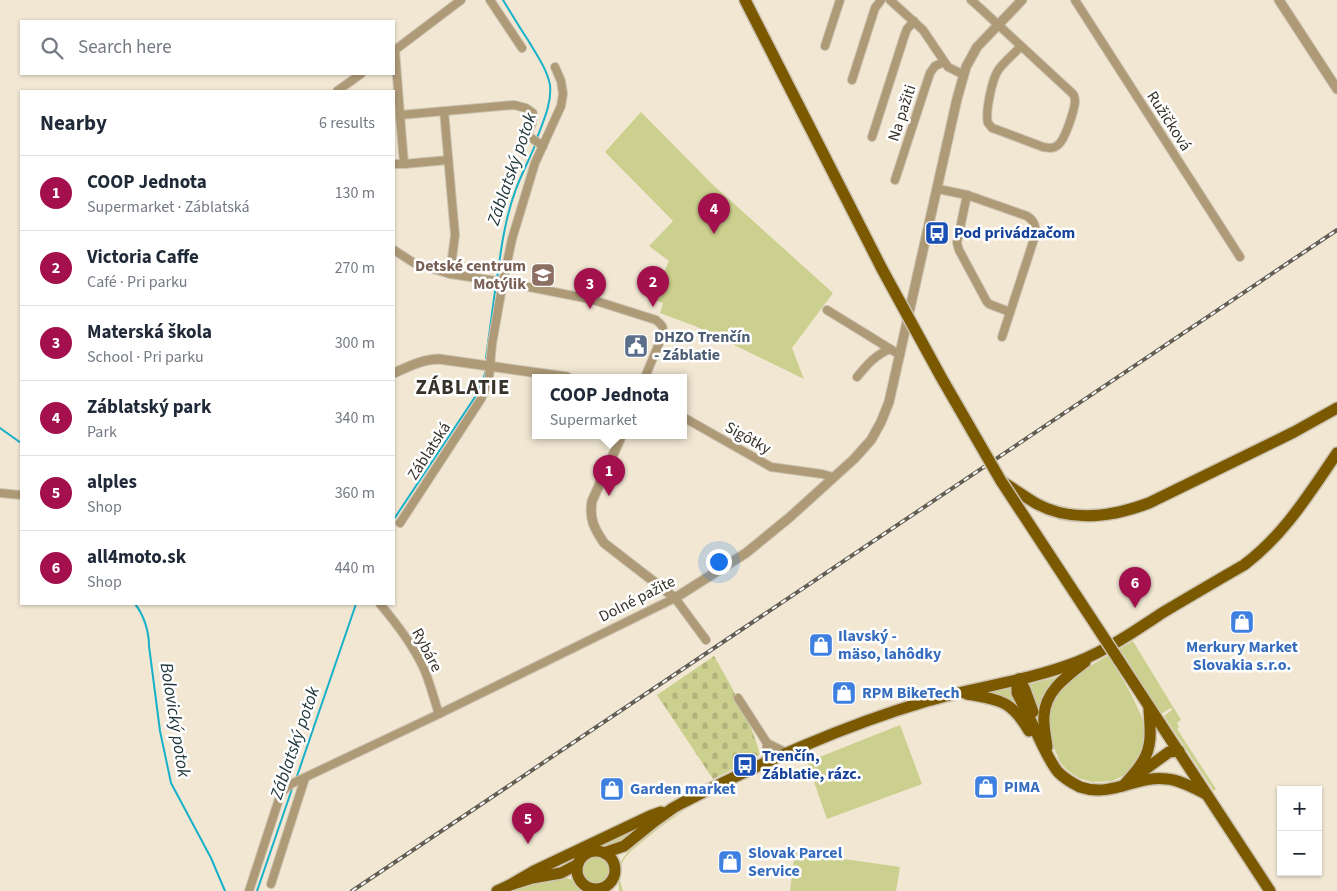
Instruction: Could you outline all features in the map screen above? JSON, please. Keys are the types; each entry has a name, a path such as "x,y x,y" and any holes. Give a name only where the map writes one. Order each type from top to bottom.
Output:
{"main road":[{"path":"745,0 882,269 945,385 1001,481 1270,891"},
{"path":"1001,481 1051,510 1080,516 1109,515 1124,512 1174,491 1294,432 1337,408"},
{"path":"497,891 632,824 673,808 766,762 867,721 927,701 1067,666 1097,653 1244,565 1272,541 1293,517 1337,453"},
{"path":"1048,756 1044,716 1050,695 1063,680 1097,653"},
{"path":"1019,679 1016,686 1018,693 1048,756"},
{"path":"961,693 992,698 1004,702 1012,708 1062,776 1079,786 1097,790 1113,789 1148,780 1167,779 1206,794"},
{"path":"1123,786 1140,766 1149,749 1149,708"},
{"path":"1123,786 1169,752 1178,751"},
{"path":"604,853 624,846 655,820 673,808"},
{"path":"614,866 624,846"},
{"path":"595,851 604,853 611,858 614,866 612,879 602,887 590,887 584,884 577,870 581,858 595,851"},
{"path":"510,885 561,873 578,864"},
{"path":"561,873 580,879"}],"street":[{"path":"404,164 395,50 461,0"},
{"path":"490,0 522,48"},
{"path":"824,46 840,0"},
{"path":"852,80 875,8 881,0"},
{"path":"890,0 926,34 950,69 964,75"},
{"path":"971,0 1070,91 1075,98 1074,107 1062,141 1056,147 1043,147 992,128 988,123 986,117 995,75 1000,67 1021,46"},
{"path":"979,7 984,0"},
{"name":"Dolné pažite","path":"249,891 280,796 291,784 308,774 439,714 675,598 746,553 790,518 859,454 876,431 889,402 964,75 970,59 978,47 1022,0"},
{"name":"Ružičková","path":"1075,0 1240,257"},
{"path":"1279,0 1337,89"},
{"name":"Na pažiti","path":"872,137 905,34 914,22"},
{"name":"Na pažiti","path":"895,180 930,73 935,66 944,62"},
{"name":"Záblatská","path":"400,523 480,399 489,378 492,344 512,240 535,164 561,106 563,94 561,81 555,67"},
{"path":"338,90 360,75"},
{"path":"400,115 514,105 526,108 533,113 532,123 527,135 542,145"},
{"path":"444,111 455,235 450,274"},
{"path":"395,164 448,160"},
{"path":"938,189 968,195 1027,216 1035,226 1035,236 1002,337"},
{"path":"968,195 957,243 959,250 986,302 1010,312"},
{"path":"395,251 414,263 450,274 590,299 656,320 664,328 663,334 646,374"},
{"path":"827,310 900,355"},
{"path":"857,377 868,363 880,353 890,349"},
{"path":"395,373 430,359 439,359 546,374"},
{"name":"Sigôtky","path":"687,420 771,467 833,477"},
{"path":"620,439 592,501 591,520 604,543 675,598 706,640"},
{"path":"0,493 20,495"},
{"name":"Rybáre","path":"381,605 400,629 424,668 439,714"},
{"path":"738,698 767,743 787,753"},
{"path":"766,762 767,743"},
{"path":"271,884 302,778"}],"green space":[{"path":"641,112 712,184 833,293 792,348 804,379 695,326 660,313 663,303 645,296 646,281 651,284 662,271 664,272 669,261 649,246 673,221 605,152"},
{"path":"1133,641 1181,720 1177,723 1179,727 1177,729 1216,789 1214,791 1164,716 1172,710 1171,708 1161,714 1124,655 1113,662 1131,694 1144,725 1145,743 1138,762 1127,774 1112,781 1092,782 1079,778 1067,770 1060,762 1052,743 1047,714 1060,687 1071,677"},
{"path":"714,656 746,716 760,754 756,758 713,779 657,695"},
{"path":"1057,677 1045,693 1038,717 1027,685"},
{"path":"1012,688 1025,716 989,693"},
{"path":"900,725 922,784 827,819 807,762"},
{"path":"783,760 701,799 691,806 692,802"},
{"path":"690,807 659,828 624,859 620,881 623,891 619,891 620,866 626,855 657,828"},
{"path":"648,820 624,842 605,850 593,849 584,852"},
{"path":"795,852 900,867 896,891 790,891"},
{"path":"583,853 572,865 548,871"},
{"path":"596,857 605,861 609,870 605,879 596,883 587,879 583,870 587,861"},
{"path":"561,877 574,880 584,888 592,891 511,891 523,886"}],"waterway":[{"name":"Záblatský potok","path":"503,0 541,62 550,85 548,105 537,138"},
{"name":"Záblatský potok","path":"497,279 506,222 512,200 536,143"},
{"name":"Záblatský potok","path":"486,358 496,284"},
{"name":"Záblatský potok","path":"395,517 477,394 486,370"},
{"name":"Bolovický potok","path":"0,428 20,442"},
{"name":"Bolovický potok","path":"136,605 143,618 148,635 160,731 171,783 211,858 225,891"},
{"name":"Záblatský potok","path":"296,779 356,605"},
{"name":"Záblatský potok","path":"257,891 293,786"}],"railway":[{"path":"352,891 1337,230"}],"place":[{"name":"Pod privádzačom","path":"937,233"},
{"name":"Záblatský park","path":"714,234"},
{"name":"Detské centrum Motýlik","path":"543,275"},
{"name":"Victoria Caffe","path":"653,307"},
{"name":"Materská škola","path":"590,309"},
{"name":"DHZO Trenčín - Záblatie","path":"636,346"},
{"name":"COOP Jednota","path":"609,496"},
{"name":"all4moto.sk","path":"1135,608"},
{"name":"Merkury Market Slovakia s.r.o.","path":"1242,622"},
{"name":"Ilavský - mäso, lahôdky","path":"821,645"},
{"name":"RPM BikeTech","path":"844,693"},
{"name":"Trenčín, Záblatie, rázc.","path":"745,765"},
{"name":"PIMA","path":"986,787"},
{"name":"Garden market","path":"612,789"},
{"name":"alples","path":"528,844"},
{"name":"Slovak Parcel Service","path":"730,862"}],"district":[{"name":"ZÁBLATIE","path":"463,387"}]}
